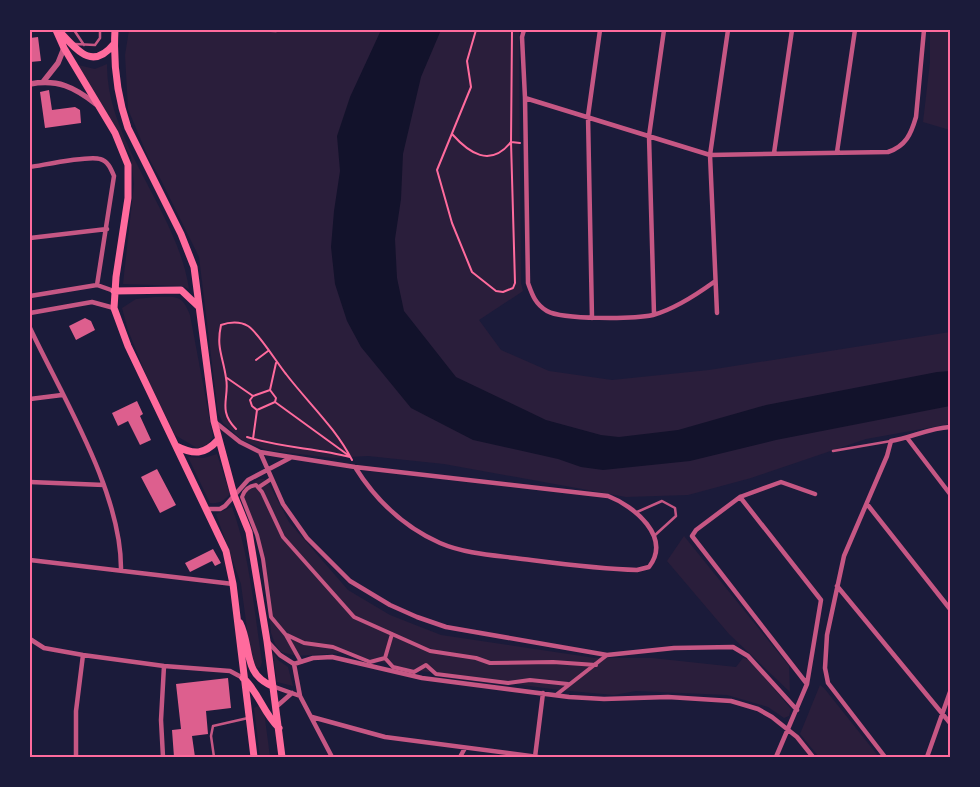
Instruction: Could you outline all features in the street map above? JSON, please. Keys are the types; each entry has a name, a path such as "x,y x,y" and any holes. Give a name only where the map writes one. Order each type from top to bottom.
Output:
{"main road":[{"path":"57,30 84,55 94,58 106,53 114,44"},
{"path":"57,30 64,48 115,133 128,165 128,198 114,291 114,308 128,346 226,551 233,584 254,757"},
{"path":"115,30 114,44 119,101 128,128 181,234 194,267 214,421 234,495 249,532 267,641 282,757"},
{"path":"114,291 181,290 199,307"},
{"path":"176,446 200,453 210,448 218,440"},
{"path":"237,618 244,634 252,670 260,679 272,686"},
{"path":"243,678 255,691 269,718 279,728"}],"street":[{"path":"524,30 522,37 525,98 528,283 535,301 548,312 569,317 592,318 654,314 694,296 714,282"},
{"path":"592,318 588,116 600,30"},
{"path":"654,314 649,136 664,30"},
{"path":"716,313 714,219 710,154 728,30"},
{"path":"774,153 792,30"},
{"path":"837,152 855,30"},
{"path":"525,98 710,154 883,152 897,149 905,143 916,117 924,30"},
{"path":"43,82 58,63 64,48"},
{"path":"30,84 43,82 61,83 76,89 98,105"},
{"path":"30,167 94,158 101,159 108,165 114,176 97,286"},
{"path":"30,238 107,229"},
{"path":"30,296 97,286 114,291"},
{"path":"30,313 92,302 114,308"},
{"path":"30,328 113,508 118,530 121,570"},
{"path":"30,400 62,395"},
{"path":"214,421 230,436 260,452 290,458 597,494 618,500 637,512 654,536 657,543 656,557 645,570 543,562 475,553 440,543 394,514 366,485 355,467"},
{"path":"885,757 828,682 825,668 828,636 848,545 887,456 890,441 908,438 938,428 950,427"},
{"path":"908,438 950,494"},
{"path":"260,452 271,479 294,521 321,554 350,581 390,605 446,627 607,654 674,648 734,648 748,656 797,710"},
{"path":"207,509 220,509 248,480 290,458"},
{"path":"259,487 271,479"},
{"path":"30,482 104,486"},
{"path":"807,684 692,536 696,530 740,497 781,482 815,494"},
{"path":"301,662 286,635 271,617 263,559 257,535 242,497 252,485 259,487 283,537 354,617 430,651 476,658 490,663 553,662 596,665"},
{"path":"740,497 822,600 807,684 776,757"},
{"path":"867,504 950,609"},
{"path":"30,560 233,584"},
{"path":"838,586 950,723"},
{"path":"384,658 392,634"},
{"path":"286,635 304,643 333,648 370,662 384,658"},
{"path":"30,639 44,648 164,666 230,671 243,678"},
{"path":"267,641 280,655 294,664 300,696 332,757"},
{"path":"556,694 596,665 607,654"},
{"path":"76,757 76,711 83,655"},
{"path":"294,664 322,657 340,658 415,676 543,693 604,699 668,697 731,701 758,709 789,730 813,757"},
{"path":"384,658 393,667 414,672 426,665 436,674 508,683 530,680 568,684"},
{"path":"164,666 161,720 164,757"},
{"path":"272,686 300,696"},
{"path":"927,757 950,692"},
{"path":"276,707 292,693"},
{"path":"312,717 371,734 536,757 543,693"},
{"path":"460,757 465,748"}],"lane":[{"path":"74,30 84,45"},
{"path":"71,43 91,46 98,42 100,30"},
{"path":"252,30 276,31"},
{"path":"833,452 890,441"},
{"path":"637,512 662,500 675,508 676,516 654,536"},
{"path":"214,757 212,728 214,724 249,718"}],"path":[{"path":"476,30 467,61 470,87 437,170 452,223 472,272 496,291 503,292 512,288 515,283 511,142 512,30"},
{"path":"452,134 465,149 483,156 500,153 511,142"},
{"path":"237,430 231,424 224,403 227,378 221,361 218,340 221,325 231,322 247,325 276,362 337,432 355,467"},
{"path":"256,360 268,351"},
{"path":"275,402 276,398 270,390 276,362"},
{"path":"227,378 254,396"},
{"path":"257,410 252,406 250,400 254,396 270,390"},
{"path":"275,402 350,457"},
{"path":"257,410 275,402"},
{"path":"253,439 257,410"},
{"path":"242,436 275,445 307,448 350,457"}],"shaded area":[{"path":"129,30 519,30 521,283 523,291 479,320 501,350 549,371 612,380 709,370 950,332 950,424 866,439 751,478 688,495 626,497 444,464 368,456 332,458 267,450 242,440 223,423 218,413 199,257 148,157 128,109 125,55"},
{"path":"381,30 441,30 421,77 403,154 401,199 395,239 397,278 404,311 456,377 546,420 601,435 619,437 678,430 766,405 937,372 950,371 950,406 776,440 690,461 603,470 581,467 558,459 473,440 411,408 361,347 347,321 335,284 331,247 340,171 337,136 350,97"},
{"path":"930,30 950,30 950,130 923,122 930,62"},
{"path":"107,64 110,93 118,121 171,232 182,260 189,289 182,286 123,284 134,184 131,157 78,65 95,69"},
{"path":"173,297 181,300 190,315 213,437 206,446 197,448 175,435 148,380 128,330 122,308 136,299"},
{"path":"217,454 230,494 221,502 210,503 188,457 204,458"},
{"path":"259,479 264,479 269,484 289,522 348,590 390,615 441,635 595,658 652,658 736,667 743,658 749,659 791,709 789,716 784,718 768,707 727,695 636,691 614,695 559,690 414,670 342,653 297,656 281,652 275,644 271,633 266,578 256,533 243,496 244,489"},
{"path":"232,507 251,583 262,662 260,668 252,667 241,584 216,514"},
{"path":"684,536 789,666 790,692 729,634 667,561"},
{"path":"273,652 278,660 288,667 293,686 277,682"},
{"path":"820,685 879,757 819,757 800,734"},
{"path":"260,705 264,711 270,757 260,757 254,708"}],"building":[{"path":"38,37 41,61 30,62 30,38"},
{"path":"49,90 52,110 75,107 80,110 81,123 45,128 40,92"},
{"path":"85,318 91,321 95,330 76,340 69,326"},
{"path":"137,401 143,414 140,416 151,440 140,445 128,421 118,426 112,413"},
{"path":"157,469 176,505 160,513 141,477"},
{"path":"213,549 221,563 215,566 212,561 190,572 185,563"},
{"path":"228,678 231,708 206,711 208,734 192,736 195,757 174,757 172,730 181,729 176,684"}]}
